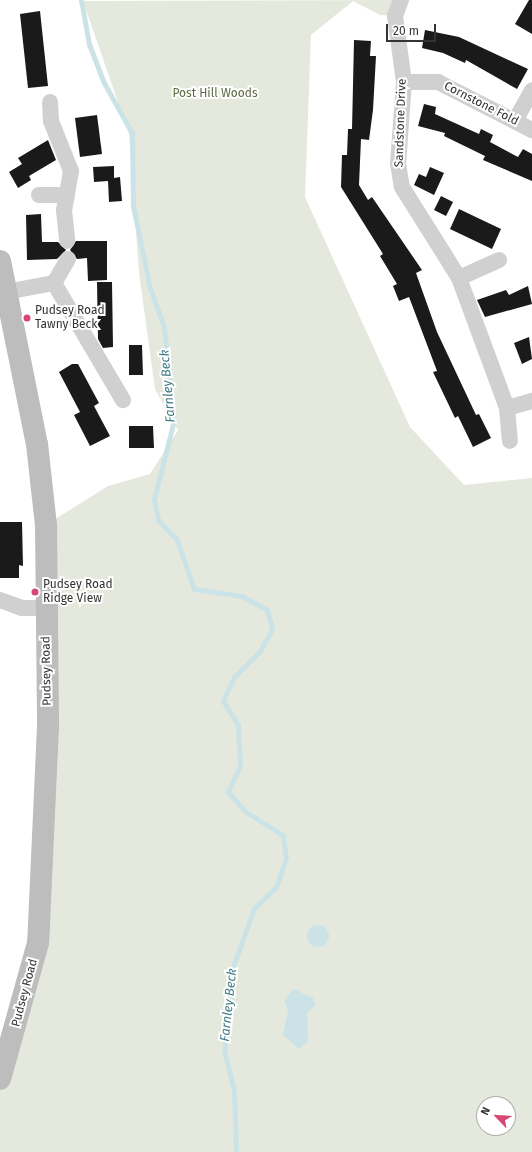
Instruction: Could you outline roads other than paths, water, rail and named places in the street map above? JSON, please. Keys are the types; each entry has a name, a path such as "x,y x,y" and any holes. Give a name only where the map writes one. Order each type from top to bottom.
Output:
{"main road":[{"name":"Pudsey Road","path":"0,261 38,444 46,524 48,726 38,942 0,1079"}],"street":[{"name":"Sandstone Drive","path":"401,0 395,16 404,82 398,163 402,187 459,278 507,408 510,441"},
{"name":"Cornstone Fold","path":"404,82 438,82 532,130"},
{"path":"514,121 532,90"},
{"path":"50,102 51,121 71,171 67,195 67,242"},
{"path":"38,195 67,195"},
{"path":"6,292 54,283 68,259"},
{"path":"459,278 499,260"},
{"path":"54,283 123,400"},
{"path":"507,408 532,401"},
{"path":"0,600 22,608 46,608"}],"water":[{"path":"318,925 326,928 329,936 326,944 318,947 310,944 307,936 310,928"},
{"path":"294,989 313,998 316,1005 307,1013 308,1041 299,1049 283,1035 288,1011 284,1000"}],"waterway":[{"name":"Farnley Beck","path":"81,0 89,44 103,81 132,133 133,206 150,288 164,327 174,420 154,499 158,520 177,540 194,589 242,596 267,610 272,629 259,652 234,677 223,701 238,725 240,766 228,792 246,812 283,835 286,858 276,887 254,908 230,975 231,1006 224,1050 234,1091 236,1152"}],"place":[{"name":"Pudsey Road Tawny Beck","path":"27,318"},
{"name":"Pudsey Road Ridge View","path":"35,592"}],"park label":[{"name":"Post Hill Woods","path":"215,94"}]}
